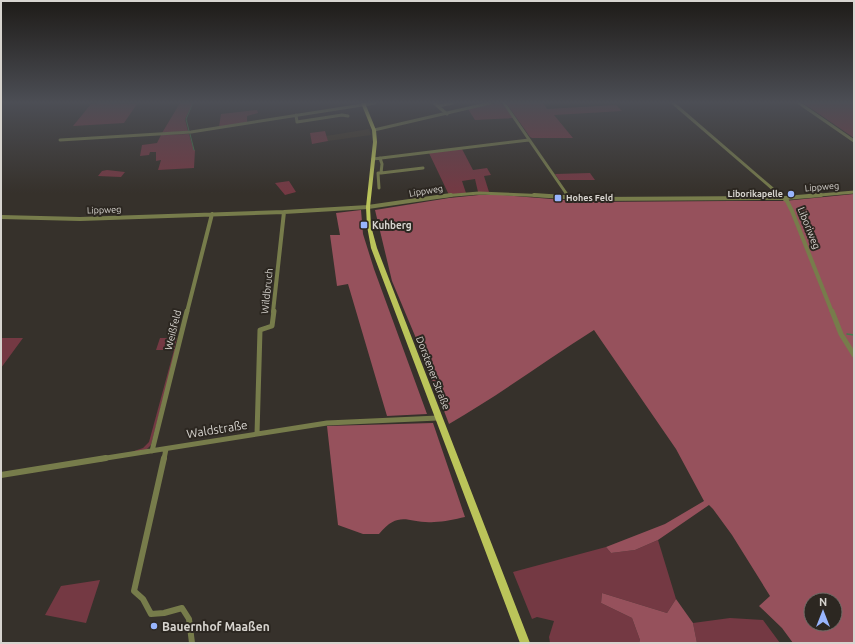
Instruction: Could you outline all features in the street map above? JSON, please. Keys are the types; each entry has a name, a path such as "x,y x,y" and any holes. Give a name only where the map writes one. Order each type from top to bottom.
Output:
{"main road":[{"name":"Dorstener Straße","path":"374,133 375,142 368,207 369,226 374,248 525,643"}],"street":[{"path":"60,140 174,133"},
{"path":"524,133 569,198"},
{"name":"Liboriweg","path":"708,133 784,198 792,211 841,334 854,355"},
{"path":"842,133 854,141"},
{"path":"373,159 529,140"},
{"path":"379,188 378,174 381,173 382,164 380,158"},
{"path":"381,173 423,168"},
{"name":"Lippweg","path":"1,217 80,219 284,212 368,207 449,195 479,193 521,194 569,198 784,198 854,192"},
{"name":"Wildbruch","path":"257,434 260,330 272,326 284,212"},
{"name":"Weißfeld","path":"152,451 212,214"},
{"name":"Waldstraße","path":"1,475 327,423 438,418"},
{"path":"166,449 134,591 142,599 151,614 182,608 189,619 192,643"}],"shaded area":[{"path":"310,133 326,133 328,141 312,144"},
{"path":"344,133 370,133 371,135 328,141 326,136"},
{"path":"527,133 569,133 573,138 532,138"},
{"path":"847,133 854,133 854,138"},
{"path":"189,134 195,150 194,168 158,170 161,160 156,161 156,152 150,152 149,155 140,156 142,145 157,143 161,135"},
{"path":"462,149 473,170 487,168 491,175 484,176 489,192 478,192 475,179 462,181 466,193 449,195 429,153"},
{"path":"107,170 125,172 121,177 98,176 102,171"},
{"path":"590,173 595,180 559,180 555,174"},
{"path":"289,181 296,192 285,195 275,183"},
{"path":"854,194 854,643 793,643 782,628 759,606 770,596 732,535 709,505 658,540 635,550 611,553 606,547 665,524 704,501 676,449 594,330 449,424 392,281 375,210 449,198 479,195 503,195 589,202 784,201"},
{"path":"361,210 363,234 374,269 427,414 387,416 348,284 337,286 330,235 340,235 336,213"},
{"path":"1,338 23,338 1,368"},
{"path":"160,338 177,338 174,349 176,349 151,445 146,450 131,452 143,448 149,442 174,350 156,350"},
{"path":"433,423 465,517 438,522 405,519 399,520 386,526 379,534 363,534 338,525 327,426"},
{"path":"658,540 676,599 667,613 602,593 601,603 632,618 640,640 639,643 550,643 549,637 554,621 537,617 532,619 513,572 606,547 611,553 635,550"},
{"path":"100,580 86,623 45,615 61,586"},
{"path":"602,593 667,613 676,599 693,623 697,643 639,643 640,640 632,618 601,603"},
{"path":"730,618 763,620 780,643 697,643 693,623"}],"waterway":[{"path":"190,134 194,150"},
{"path":"847,334 854,335"}],"place":[{"name":"Liborikapelle","path":"791,194"},
{"name":"Hohes Feld","path":"558,198"},
{"name":"Kuhberg","path":"364,225"},
{"name":"Bauernhof Maaßen","path":"154,626"}]}
